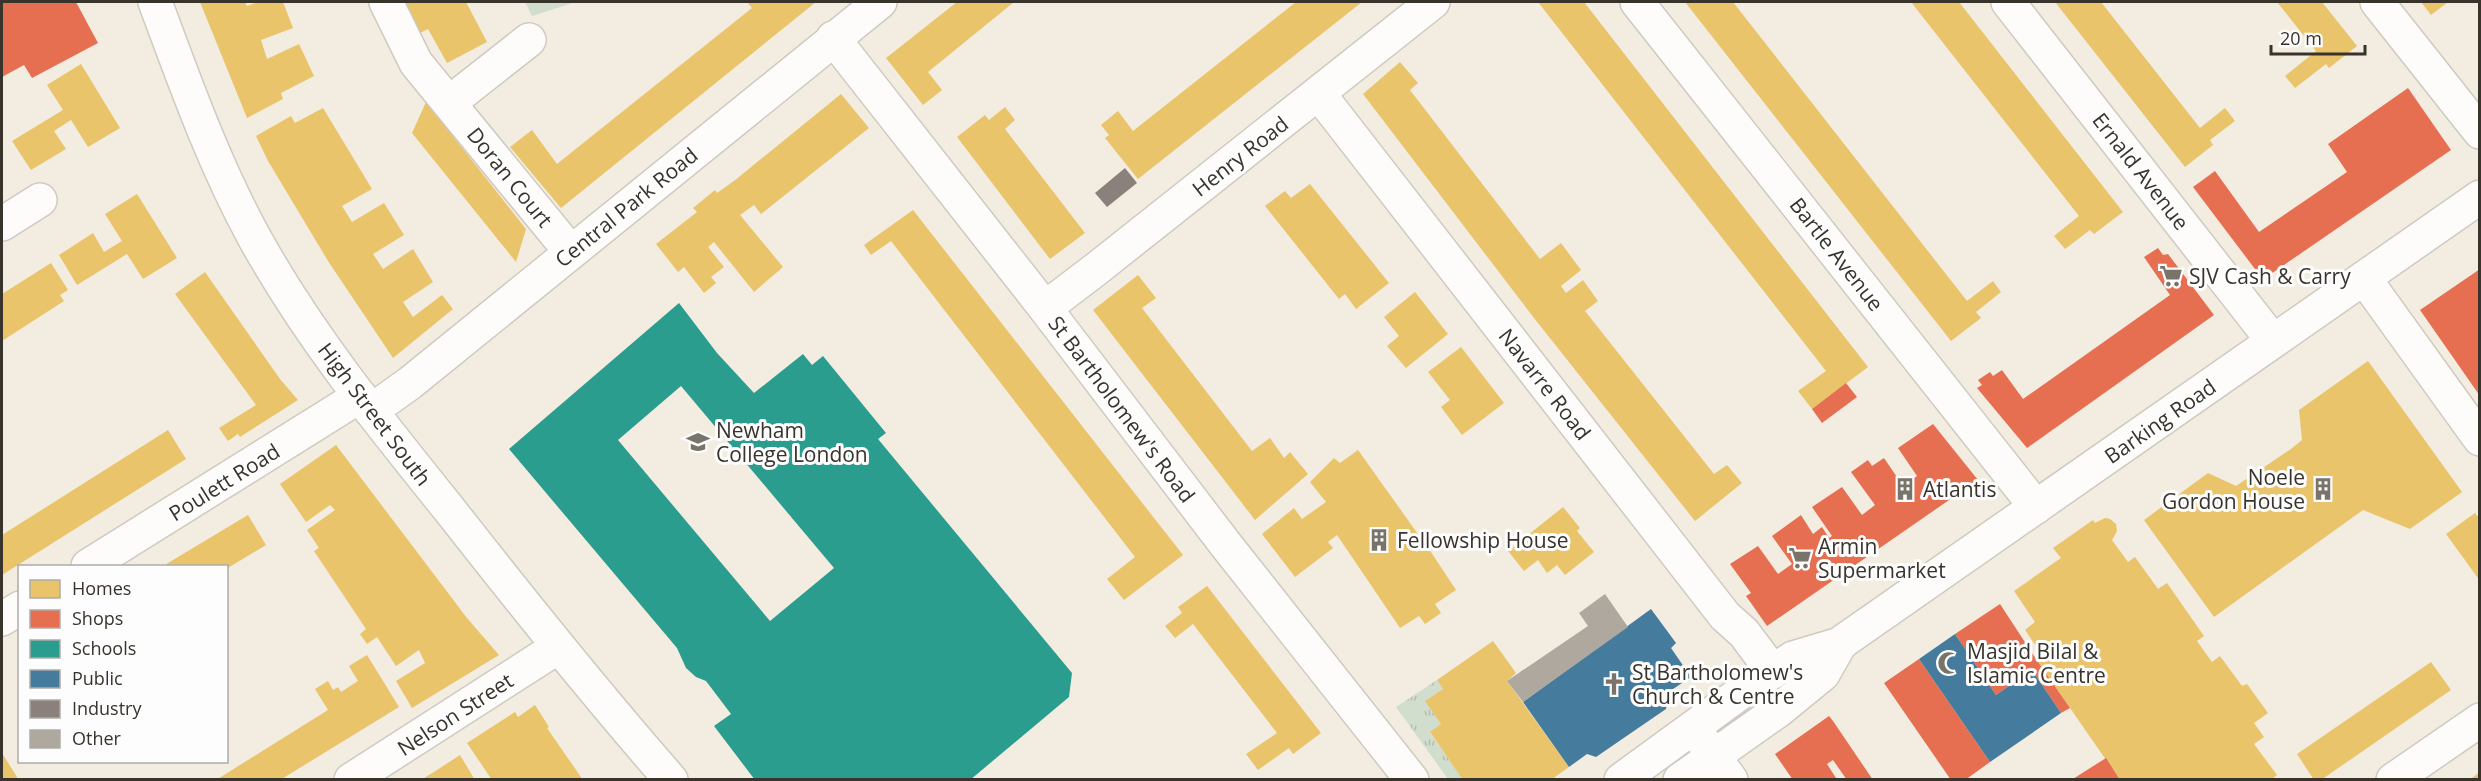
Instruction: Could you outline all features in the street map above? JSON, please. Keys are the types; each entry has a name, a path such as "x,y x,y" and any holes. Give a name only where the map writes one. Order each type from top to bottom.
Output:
{"street":[{"name":"High Street South","path":"155,2 202,127 254,237 305,323 365,403 558,647 671,780"},
{"name":"Doran Court","path":"386,2 416,63 570,251"},
{"name":"Central Park Road","path":"365,403 411,382 880,2"},
{"name":"Henry Road","path":"1045,308 1433,2"},
{"name":"Bartle Avenue","path":"1637,2 2036,507"},
{"name":"Ernald Avenue","path":"2008,2 2273,341"},
{"path":"2377,2 2480,132"},
{"name":"St Bartholomew's Road","path":"833,38 1045,308 1226,545 1412,780"},
{"path":"449,103 529,40"},
{"name":"Navarre Road","path":"1319,94 1725,616 1744,633 1773,672"},
{"name":"Barking Road","path":"1621,780 1793,658 1840,644 2480,197"},
{"path":"2,224 40,200"},
{"path":"2364,278 2480,439"},
{"name":"Poulett Road","path":"91,565 365,403"},
{"path":"2,619 18,609"},
{"name":"Barking Road","path":"1684,778 1722,768 1779,710 1823,674 1840,644"},
{"name":"Nelson Street","path":"351,780 558,647"},
{"path":"2393,780 2480,720"},
{"path":"1693,727 1722,768"},
{"path":"1665,748 1684,778"}],"green space":[{"path":"525,2 576,2 532,16"},
{"path":"1437,680 1443,689 1426,701 1441,724 1430,733 1463,779 1448,779 1396,707"}],"building: Homes":[{"path":"200,2 245,2 247,6 258,2 283,2 293,28 261,40 267,59 299,44 314,76 281,93 283,99 247,118"},
{"path":"403,2 466,2 487,42 447,63 428,29 420,33"},
{"path":"747,2 816,2 561,208 510,147 532,130 557,164 752,8"},
{"path":"957,2 1014,2 928,72 942,90 923,105 886,58"},
{"path":"1296,2 1362,2 1138,179 1105,138 1109,135 1101,125 1118,111 1133,131"},
{"path":"1538,2 1584,2 1868,367 1812,409 1798,391 1826,371"},
{"path":"1685,2 1733,2 1967,301 1993,281 2001,292 1976,312 1981,318 1951,341"},
{"path":"1911,2 1959,2 2123,212 2094,234 2090,230 2065,249 2054,236 2079,216"},
{"path":"2055,2 2101,2 2200,128 2225,108 2235,121 2210,140 2213,145 2185,167"},
{"path":"2277,2 2322,2 2357,46 2329,68 2326,64 2295,88 2285,76 2316,51"},
{"path":"2421,2 2448,2 2431,15"},
{"path":"1400,62 1418,83 1410,90 1540,259 1561,243 1581,270 1561,286 1566,293 1583,280 1598,301 1585,311 1714,474 1727,465 1742,483 1695,521 1534,318 1363,94"},
{"path":"81,64 120,128 88,147 71,120 54,131 66,149 31,170 12,141 63,110 47,85"},
{"path":"841,94 869,128 761,214 754,205 740,215 783,267 754,292 714,242 708,247 724,267 711,277 716,283 704,293 684,267 678,272 656,244 697,212 693,208 715,190 717,193 734,181"},
{"path":"426,102 526,229 516,262 412,133"},
{"path":"1005,107 1015,120 1005,129 1085,233 1050,259 957,137 985,115 989,120"},
{"path":"323,108 372,189 342,206 352,222 384,203 404,235 373,254 383,269 413,249 433,282 403,302 413,317 442,295 453,309 393,358 328,261 268,161 256,136 291,116 295,123"},
{"path":"1310,184 1389,283 1356,309 1345,294 1339,299 1265,206 1285,191 1291,198"},
{"path":"137,194 177,258 143,279 127,254 77,285 59,255 93,233 104,252 122,241 105,214"},
{"path":"913,210 1183,555 1124,600 1107,579 1135,557 891,241 871,255 864,245"},
{"path":"51,263 68,290 60,295 64,301 2,341 2,294"},
{"path":"205,272 280,379 298,400 240,437 238,434 228,441 219,428 256,405 175,294"},
{"path":"1138,275 1156,298 1142,308 1252,451 1270,438 1284,458 1290,452 1308,474 1255,520 1093,310"},
{"path":"1415,292 1448,334 1406,368 1387,346 1399,336 1384,317"},
{"path":"1461,347 1504,403 1462,435 1441,407 1450,400 1428,372"},
{"name":"Noele Gordon House","path":"2368,361 2462,492 2410,529 2363,510 2214,617 2144,520 2208,473 2236,486 2291,449 2302,440 2299,410"},
{"path":"168,430 186,459 2,575 2,535"},
{"path":"336,445 467,618 499,655 412,708 396,681 425,663 419,650 396,666 377,637 367,644 360,634 366,629 314,551 319,548 307,530 335,510 330,505 306,522 280,484"},
{"name":"Fellowship House","path":"1358,450 1420,537 1411,544 1417,552 1427,546 1456,590 1435,604 1441,613 1425,624 1419,616 1400,628 1337,535 1328,542 1333,548 1295,577 1262,534 1294,508 1302,519 1326,502 1310,482 1334,458 1340,463"},
{"path":"1563,507 1580,528 1577,531 1594,552 1565,575 1557,565 1547,573 1538,560 1524,571 1508,551"},
{"path":"2475,513 2480,519 2480,581 2446,534"},
{"path":"248,515 266,545 228,568 228,565 165,565"},
{"path":"2105,518 2116,524 2117,531 2112,540 2128,562 2135,557 2158,589 2167,583 2204,636 2197,641 2212,662 2220,656 2242,686 2247,684 2268,713 2254,723 2264,737 2254,744 2277,775 2271,780 2120,780 2036,659 2042,655 2025,630 2035,622 2014,591 2061,558 2053,548 2093,520 2095,523"},
{"path":"1207,586 1321,733 1293,754 1289,748 1258,770 1246,754 1277,733 1193,624 1175,638 1165,626 1182,613 1178,607"},
{"path":"1493,641 1516,673 1507,681 1569,767 1551,780 1463,780 1430,732 1441,724 1425,701 1443,689 1437,680"},
{"path":"367,655 399,707 280,780 216,780 328,710 315,689 328,681 333,690 338,687 341,692 358,681 349,666"},
{"path":"2431,662 2451,690 2321,780 2314,780 2297,754"},
{"path":"535,705 549,727 547,728 583,780 492,780 467,743 515,712 518,717"},
{"path":"2,753 17,777 18,780 2,780"},
{"path":"460,755 475,780 421,780 437,770"},
{"path":"2480,772 2480,780 2469,780"}],"building: Shops":[{"path":"2,2 76,2 98,43 32,78 24,65 2,77"},
{"path":"2408,88 2451,150 2268,276 2261,277 2193,187 2215,171 2259,232 2347,172 2328,144"},
{"path":"2158,248 2163,255 2168,254 2214,315 2027,448 1977,388 1982,385 1978,380 1990,372 1993,376 2002,370 2023,399 2170,295 2144,257"},
{"path":"2480,269 2480,396 2420,310"},
{"path":"1846,383 1857,397 1822,423 1812,409"},
{"path":"1933,424 1978,480 1767,626 1746,596 1751,593 1730,564 1758,546 1778,574 1792,564 1772,536 1801,515 1813,534 1822,527 1829,538 1832,536 1812,507 1842,487 1862,515 1875,505 1851,472 1868,460 1872,466 1884,458 1903,486 1917,476 1898,448"},
{"path":"2000,604 2070,708 2061,713 2032,670 1996,695 1955,634"},
{"path":"1919,659 1990,762 1965,780 1951,780 1884,683"},
{"path":"1829,716 1873,780 1847,780 1833,760 1827,764 1836,778 1833,780 1793,780 1775,754"},
{"path":"2106,758 2120,780 2072,780 2076,777"}],"building: Schools":[{"path":"679,303 717,353 754,393 803,354 812,365 823,356 886,433 878,439 1072,673 1069,697 970,780 755,780 714,726 731,714 706,681 696,677 686,668 677,648 509,449","holes":["681,386 834,568 770,621 618,440"]}],"building: Public":[{"name":"St Bartholomew's Church & Centre","path":"1651,609 1676,643 1671,648 1691,677 1670,691 1666,709 1596,757 1587,754 1569,767 1523,702"},
{"path":"1955,634 1996,695 2032,670 2061,713 1990,762 1919,659"}],"building: Industry":[{"path":"1125,168 1137,183 1107,207 1095,193"}],"building: Other":[{"path":"1605,594 1628,627 1523,702 1507,681 1588,626 1579,613"}],"place":[{"name":"SJV Cash & Carry","path":"2171,276"},
{"name":"Newham College London","path":"698,442"},
{"name":"Atlantis","path":"1905,489"},
{"name":"Noele Gordon House","path":"2323,489"},
{"name":"Fellowship House","path":"1379,540"},
{"name":"Armin Supermarket","path":"1800,558"},
{"name":"Masjid Bilal & Islamic Centre","path":"1949,663"},
{"name":"St Bartholomew's Church & Centre","path":"1614,684"}]}
